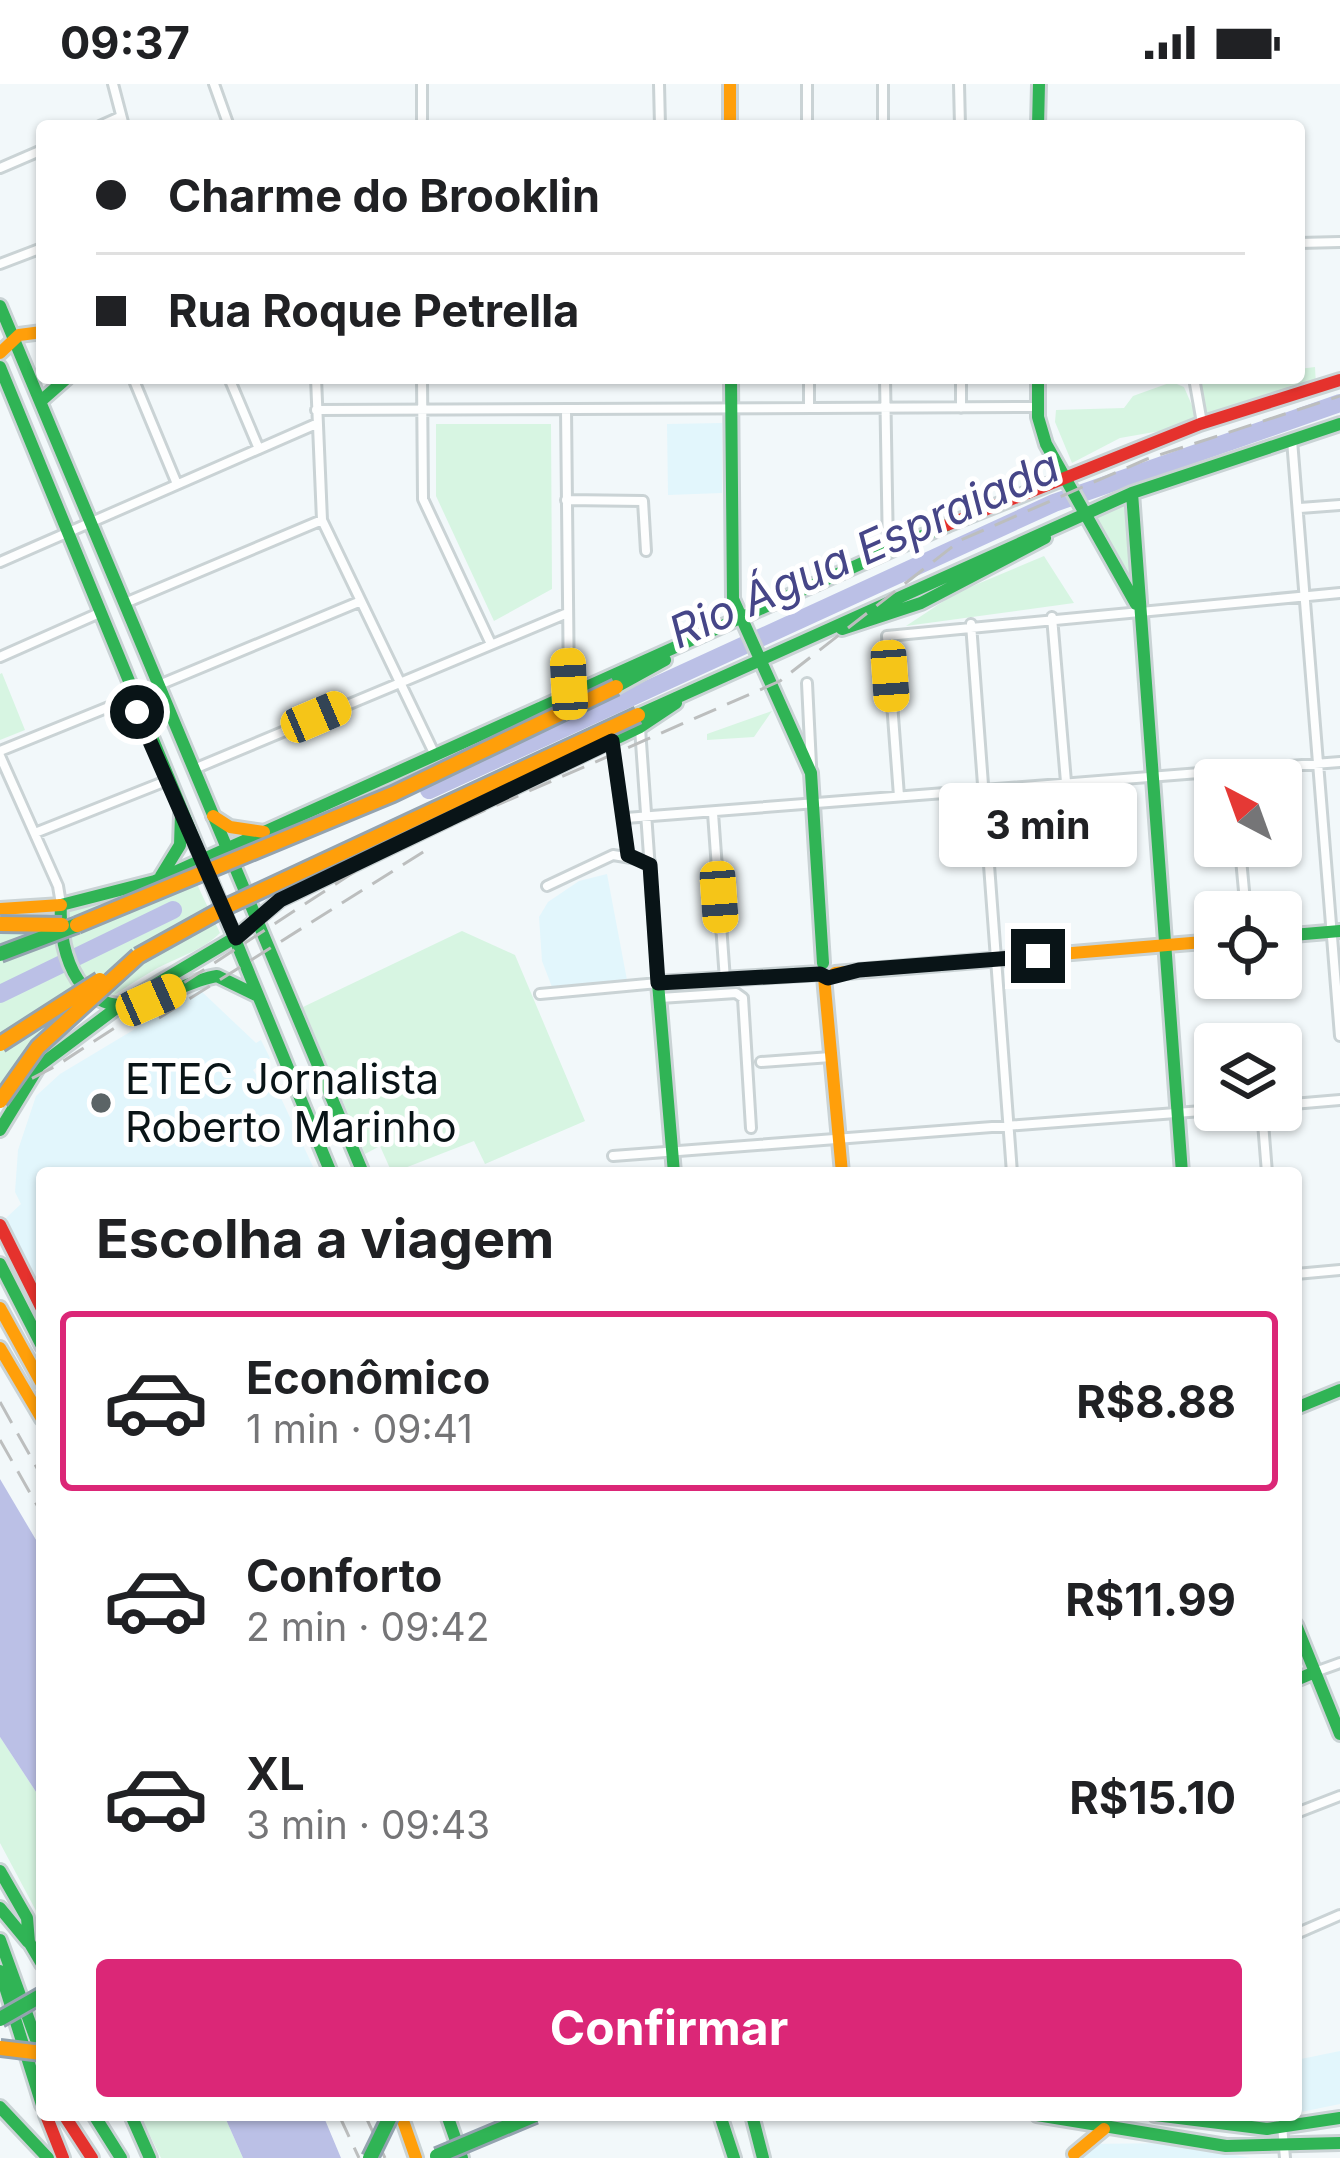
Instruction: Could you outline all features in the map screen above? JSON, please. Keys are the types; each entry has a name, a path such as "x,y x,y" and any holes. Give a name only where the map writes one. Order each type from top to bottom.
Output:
{"main road":[{"path":"730,84 730,120"},
{"path":"1039,84 1039,120"},
{"path":"0,306 360,1167"},
{"path":"0,352 14,339 36,334"},
{"path":"1,374 328,1167"},
{"path":"0,909 61,905 155,881 569,693 744,626 888,553 1202,423 1340,380"},
{"path":"42,400 60,384"},
{"path":"730,384 732,583 744,626 811,773 842,1167"},
{"path":"1038,384 1046,444 1139,610"},
{"path":"0,1130 39,1066 119,1006 236,938 280,900 612,741 682,694 758,654 813,635 1082,508 1340,424"},
{"path":"1132,493 1182,1167"},
{"path":"0,954 393,794 616,687 712,635"},
{"path":"0,1044 138,956 243,899 639,721"},
{"path":"207,807 224,825 264,832"},
{"path":"155,881 172,865 180,845 180,809"},
{"path":"269,951 266,920 280,900"},
{"path":"61,905 58,939 72,978 91,996 119,1006 217,976 256,994"},
{"path":"0,924 77,925"},
{"path":"1302,934 1336,931"},
{"path":"674,1167 658,991 828,970 1194,943"},
{"path":"244,960 269,951"},
{"path":"0,1101 38,1047 138,956"},
{"path":"0,1225 36,1297"},
{"path":"0,1264 36,1334"},
{"path":"0,1308 36,1373"},
{"path":"0,1348 36,1409"},
{"path":"1302,1406 1340,1390"},
{"path":"1302,1640 1336,1713 1340,1734"},
{"path":"1302,1677 1315,1672"},
{"path":"0,1871 27,1918 28,1942"},
{"path":"0,1907 36,1955"},
{"path":"0,1940 36,2038"},
{"path":"0,1971 36,2086"},
{"path":"0,2019 36,1998"},
{"path":"0,2048 36,2053"},
{"path":"0,2107 48,2158"},
{"path":"1302,2121 1340,2118"},
{"path":"48,2121 63,2158"},
{"path":"68,2121 92,2158"},
{"path":"98,2121 121,2158"},
{"path":"134,2121 150,2158"},
{"path":"370,2158 388,2121"},
{"path":"403,2121 416,2158"},
{"path":"449,2121 462,2158"},
{"path":"434,2158 521,2121"},
{"path":"722,2121 734,2158"},
{"path":"754,2121 764,2158"},
{"path":"1077,2121 1232,2152 1284,2156 1340,2143"},
{"path":"1074,2156 1104,2129"}],"street":[{"path":"112,84 121,120"},
{"path":"422,84 422,120"},
{"path":"659,84 660,120"},
{"path":"807,84 807,120"},
{"path":"883,84 883,120"},
{"path":"959,84 960,120"},
{"path":"218,85 227,120"},
{"path":"0,168 36,153"},
{"path":"1305,243 1340,242"},
{"path":"0,264 36,250"},
{"path":"135,384 177,484"},
{"path":"232,384 259,449"},
{"path":"316,384 322,520 434,753"},
{"path":"422,384 423,499 491,644"},
{"path":"809,384 809,407"},
{"path":"885,384 888,553"},
{"path":"962,384 962,408"},
{"path":"1195,384 1202,423"},
{"path":"316,410 1038,407"},
{"path":"566,409 569,693"},
{"path":"0,562 316,424"},
{"path":"1292,439 1336,931 1340,1036"},
{"path":"566,500 644,501 646,551"},
{"path":"1300,508 1340,505"},
{"path":"123,604 322,520"},
{"path":"899,796 886,636 1340,593"},
{"path":"158,686 361,602"},
{"path":"0,657 97,614"},
{"path":"193,770 566,614"},
{"path":"1052,617 1066,782"},
{"path":"971,625 1012,1167"},
{"path":"807,683 811,773"},
{"path":"61,905 0,753 131,698"},
{"path":"639,721 658,991"},
{"path":"612,741 628,855"},
{"path":"626,818 1340,762"},
{"path":"35,833 166,781"},
{"path":"713,813 725,981"},
{"path":"547,886 614,855 650,861"},
{"path":"540,994 736,993 743,998 751,1128"},
{"path":"761,1062 833,1057"},
{"path":"1302,1104 1340,1100"},
{"path":"613,1156 1194,1111"},
{"path":"1264,1131 1267,1167"},
{"path":"1302,1273 1340,1270"},
{"path":"1315,1672 1340,1663"},
{"path":"1302,1811 1340,1796"},
{"path":"1302,1932 1340,1916"},
{"path":"1070,2121 1074,2156"},
{"path":"1281,2122 1284,2156"}],"shaded area":[{"path":"722,423 722,493 668,495 667,424"},
{"path":"607,874 627,980 552,987 542,961 539,917 548,902 579,881"},
{"path":"200,990 256,1043 261,1040 270,1058 253,1070 260,1080 273,1081 313,1167 36,1167 36,1278 5,1219 21,1204 15,1192 18,1150 36,1096 60,1074"},
{"path":"1340,2051 1340,2104 1302,2112 1302,2059"},
{"path":"1177,2143 1250,2158 1083,2158 1082,2144"}],"green space":[{"path":"1315,367 1316,386 1203,415 1197,384 1305,384 1305,368"},
{"path":"1166,384 1184,387 1200,424 1120,438 1072,463 1055,422 1056,410 1124,408 1133,396"},
{"path":"436,424 551,424 552,589 494,621 436,496"},
{"path":"1131,495 1138,606 1086,513"},
{"path":"1044,556 1074,603 906,626 956,593"},
{"path":"0,674 25,730 0,740"},
{"path":"772,711 754,737 707,740 707,734"},
{"path":"187,863 220,933 88,1014 32,1066 0,1108 0,915 72,905"},
{"path":"462,931 515,955 585,1121 485,1164 474,1141 407,1167 389,1167 380,1146 365,1154 303,1007"},
{"path":"0,1737 36,1792 36,1911 0,1843"},
{"path":"143,2121 227,2121 243,2158 161,2158"}],"water":[{"path":"0,1479 36,1540 36,1792 0,1737"},
{"path":"227,2121 326,2121 341,2158 243,2158"}],"waterway":[{"name":"Rio Água Espraiada","path":"429,790 1054,503 1340,403"},
{"name":"Rio Água Espraiada","path":"0,994 173,910"}],"railway":[{"path":"0,1095 56,1066 374,859 780,681 961,540 1147,459 1340,396"},
{"path":"159,1018 428,849"},
{"path":"0,1402 36,1466"},
{"path":"0,1440 36,1503"},
{"path":"342,2121 359,2158"},
{"path":"368,2121 385,2158"}],"traffic: fast":[{"path":"1038,120 1039,84"},
{"path":"0,306 360,1167"},
{"path":"0,367 329,1167"},
{"path":"42,400 60,384"},
{"path":"731,384 733,599 811,773 823,963"},
{"path":"1038,384 1038,417 1046,444 1136,604"},
{"path":"638,715 1132,493 1340,424"},
{"path":"1132,493 1182,1167"},
{"path":"256,995 217,976 144,1002 104,1002 89,993 69,963 61,905 155,881 947,525"},
{"path":"842,629 921,603 1045,538"},
{"path":"616,687 665,660"},
{"path":"128,1001 236,937 280,900 640,727 676,703"},
{"path":"161,876 180,845 181,814"},
{"path":"0,954 77,925"},
{"path":"1302,934 1340,931"},
{"path":"673,1167 658,983 820,973"},
{"path":"0,1130 39,1066 119,1006"},
{"path":"0,1264 36,1334"},
{"path":"1302,1406 1340,1390"},
{"path":"1302,1640 1340,1734"},
{"path":"1302,1677 1315,1672"},
{"path":"0,1871 27,1918 29,1942 36,1954"},
{"path":"0,1908 28,1942"},
{"path":"0,1940 36,2039"},
{"path":"0,1971 36,2086"},
{"path":"0,2019 36,1998"},
{"path":"0,2107 48,2158"},
{"path":"1203,2121 1267,2129 1340,2118"},
{"path":"98,2121 121,2158"},
{"path":"134,2121 150,2158"},
{"path":"370,2158 388,2121"},
{"path":"449,2121 462,2158"},
{"path":"437,2156 521,2121"},
{"path":"722,2121 734,2158"},
{"path":"754,2121 763,2158"},
{"path":"1074,2121 1226,2146 1340,2143"}],"traffic: slow":[{"path":"730,84 730,120"},
{"path":"0,353 19,335 36,333"},
{"path":"77,925 393,794 616,687"},
{"path":"138,956 230,905 638,715"},
{"path":"213,816 230,827 264,832"},
{"path":"0,909 61,905"},
{"path":"0,924 62,925"},
{"path":"835,973 1194,943"},
{"path":"0,1101 38,1047 138,956"},
{"path":"824,977 841,1167"},
{"path":"0,1044 100,980"},
{"path":"0,1308 36,1373"},
{"path":"0,1348 36,1409"},
{"path":"0,2048 36,2052"},
{"path":"403,2121 416,2158"},
{"path":"1074,2154 1104,2129"}],"traffic: jam":[{"path":"947,525 1200,424 1340,380"},
{"path":"0,1225 36,1297"},
{"path":"48,2121 63,2158"},
{"path":"68,2121 92,2158"}],"place":[{"name":"ETEC Jornalista Roberto Marinho","path":"101,1103"}],"route":[{"path":"137,712 236,938 280,900 612,741 628,855 650,861 658,983 820,974 828,978 859,970 1038,956"}]}
